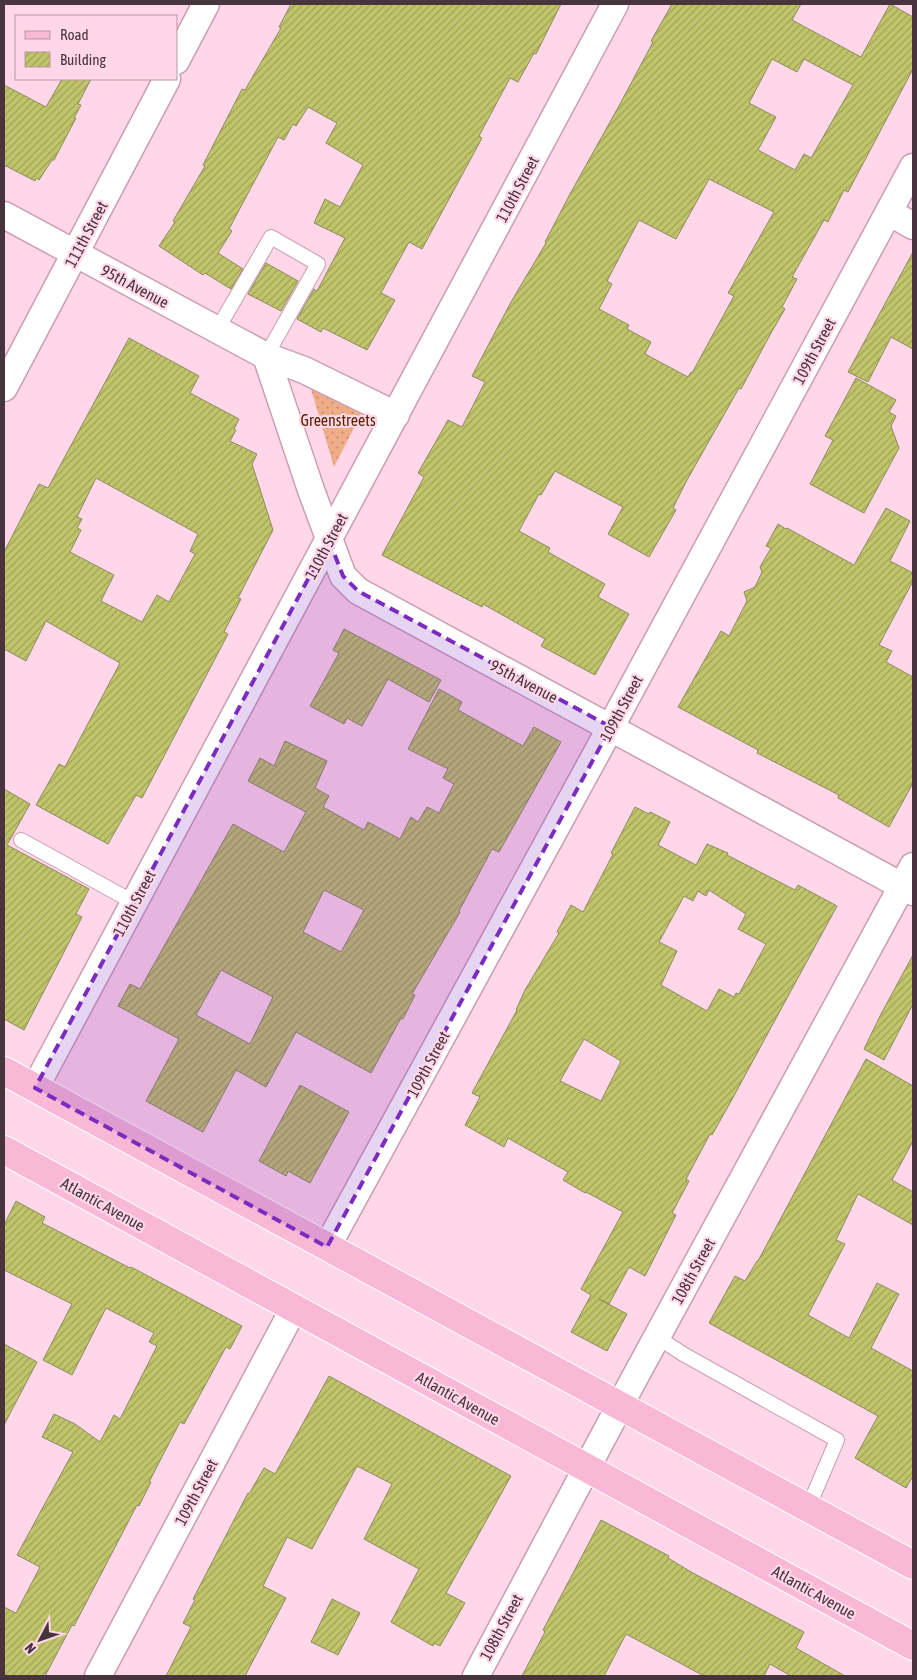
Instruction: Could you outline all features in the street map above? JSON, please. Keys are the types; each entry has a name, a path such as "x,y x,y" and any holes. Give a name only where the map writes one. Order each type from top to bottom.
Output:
{"main road":[{"path":"4,1071 913,1565"},
{"name":"Atlantic Avenue","path":"4,1150 913,1646"}],"street":[{"path":"178,58 206,4"},
{"name":"110th Street","path":"35,1088 330,540 615,4"},
{"name":"111th Street","path":"4,388 166,80"},
{"name":"109th Street","path":"327,1247 611,728 913,168"},
{"path":"889,212 913,226"},
{"name":"95th Avenue","path":"4,215 266,356 304,370 396,415"},
{"name":"95th Avenue","path":"266,356 343,576 358,591 611,728 910,882"},
{"name":"108th Street","path":"476,1676 657,1338 910,882"},
{"name":"109th Street","path":"98,1676 294,1308"}],"lane":[{"path":"217,330 271,237 318,264 266,356"},
{"path":"21,840 135,903"},
{"path":"657,1338 837,1440 808,1508"}],"highlighted area":[{"path":"329,540 343,576 358,591 611,727 327,1247 35,1088"}],"green space":[{"name":"Greenstreets","path":"311,389 361,414 334,467"}],"building":[{"path":"291,4 561,4 536,54 534,53 518,82 510,78 479,136 482,138 422,249 409,242 381,293 395,300 367,350 323,328 321,332 297,319 314,289 317,291 345,238 314,223 325,199 340,207 363,165 326,143 337,123 308,107 296,126 293,124 284,140 278,137 229,229 232,231 218,253 243,269 231,289 205,273 203,275 159,246 175,222 173,221 205,166 203,165 242,89 245,90 281,28 279,27"},
{"path":"672,4 801,4 792,20 861,57 890,4 913,17 913,69 848,192 844,190 828,222 824,220 792,277 797,279 782,307 785,309 741,389 739,388 687,480 673,508 676,510 649,557 608,534 623,507 555,471 541,495 539,494 519,531 550,548 548,552 605,584 598,597 629,614 595,675 541,646 545,639 483,604 482,607 382,555 424,477 418,473 448,420 462,427 485,382 472,376 511,302 546,243 570,194 653,42 651,41","holes":["772,59 797,72 804,59 853,85 811,158 804,154 795,170 758,150 776,117 749,103","709,179 774,212 728,293 734,296 692,373 688,377 645,354 651,342 627,329 629,325 599,309 612,284 607,281 639,220 676,239"]},
{"path":"61,80 90,80 78,104 81,105 74,118 76,118 54,160 52,160 39,180 36,178 35,181 4,165 4,85 46,107"},
{"path":"913,252 913,349 891,337 868,382 848,372"},
{"path":"266,263 298,281 281,311 248,294"},
{"path":"129,338 199,376 190,393 239,419 230,441 257,454 252,464 273,530 238,598 241,599 224,632 228,634 142,798 136,795 108,844 36,805 59,764 65,767 120,663 46,621 26,661 4,649 4,552 39,484 48,488","holes":["96,478 198,534 190,551 195,554 169,602 157,595 142,622 101,601 114,575 70,552 81,530 77,528 82,519 77,517"]},
{"path":"856,378 896,400 889,412 896,416 891,426 899,448 864,513 810,484 833,440 825,436"},
{"path":"886,508 910,521 890,561 913,573 913,581 879,645 892,651 886,662 913,677 913,783 889,827 838,798 839,795 757,753 758,750 678,707 721,631 729,636 747,601 744,592 755,587 762,572 760,567 771,548 766,546 778,524 854,565"},
{"path":"344,629 441,680 429,702 388,679 362,726 347,718 344,724 310,706 339,653 333,650"},
{"path":"439,689 462,702 458,710 523,746 534,727 561,742 499,852 492,849 460,912 412,994 415,995 403,1019 401,1018 371,1073 296,1032 266,1087 236,1070 203,1132 146,1101 179,1039 118,1006 130,984 140,989 233,824 284,852 306,812 248,781 260,758 274,766 285,741 327,761 315,788 329,796 323,807 364,830 368,822 400,839 411,817 418,822 427,807 439,813 454,784 443,778 448,769 408,749","holes":["324,890 364,910 341,952 303,932","221,970 273,997 250,1044 196,1015"]},
{"path":"4,789 30,804 7,845 89,889 76,914 82,917 24,1030 4,1019"},
{"path":"635,807 670,822 658,845 696,865 707,844 728,853 727,855 795,890 798,885 837,906 730,1103 712,1135 710,1134 686,1179 689,1181 672,1213 676,1215 645,1276 629,1267 609,1304 599,1299 627,1314 607,1351 571,1332 591,1295 581,1289 623,1212 563,1180 568,1172 508,1138 504,1147 465,1125 480,1097 472,1093 517,1010 525,990 559,933 557,932 571,905 583,912 613,854 611,853","holes":["709,890 746,914 738,929 766,944 739,994 736,993 734,997 719,989 707,1011 661,985 677,951 659,942 684,896 693,901 698,891 706,896","584,1039 621,1061 601,1101 560,1081"]},
{"path":"913,955 913,1004 884,1060 864,1049"},
{"path":"866,1059 913,1086 913,1141 892,1180 913,1192 913,1225 858,1194 836,1240 845,1244 808,1315 849,1338 877,1283 899,1294 871,1348 913,1371 913,1476 906,1488 855,1458 878,1416 709,1323 735,1276 745,1281 758,1261"},
{"path":"300,1085 349,1112 310,1183 288,1171 286,1176 259,1161"},
{"path":"16,1201 45,1217 42,1223 131,1267 242,1326 230,1349 226,1347 184,1424 180,1422 149,1482 151,1482 139,1506 137,1505 74,1626 72,1625 45,1676 4,1676 4,1607 16,1613 40,1567 17,1555 73,1452 42,1437 54,1414 75,1424 100,1442 114,1415 120,1419 157,1346 149,1342 154,1333 106,1308 72,1375 43,1360 72,1304 4,1270 4,1225"},
{"path":"4,1344 37,1362 4,1425"},
{"path":"329,1376 511,1476 446,1593 465,1603 440,1646 434,1643 433,1646 391,1622 419,1569 364,1539 392,1484 357,1466 312,1549 287,1537 263,1586 286,1598 245,1676 166,1676 191,1627 183,1623 195,1600 193,1599 248,1493 264,1468 275,1474"},
{"path":"601,1520 669,1556 668,1558 691,1572 804,1632 796,1648 845,1676 791,1676 770,1664 764,1676 704,1676 626,1634 604,1676 522,1676 545,1632 543,1630"},
{"path":"332,1599 360,1613 338,1655 311,1642"}]}
